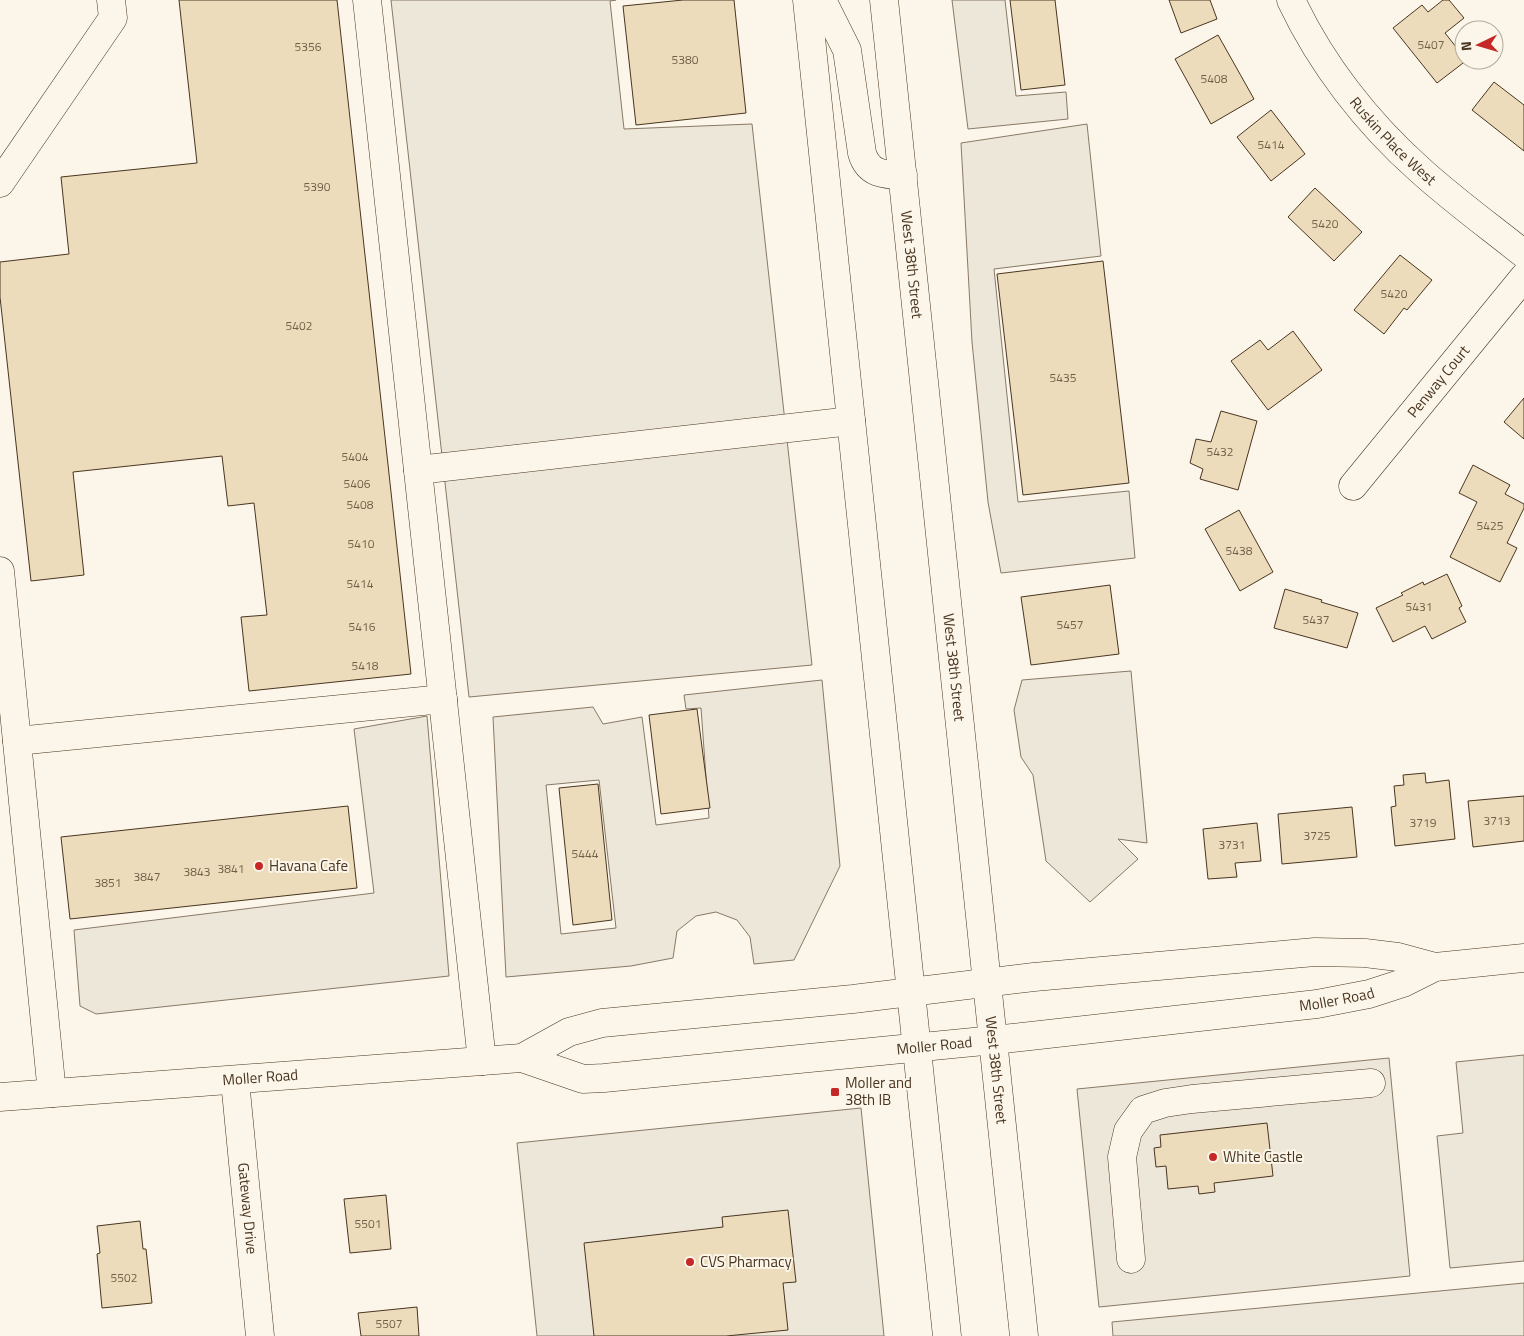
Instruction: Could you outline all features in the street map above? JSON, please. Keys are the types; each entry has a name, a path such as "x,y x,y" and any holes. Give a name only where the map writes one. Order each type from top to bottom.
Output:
{"main road":[{"path":"0,183 113,18 111,0"},
{"path":"367,0 482,1061"},
{"path":"807,0 947,1336"},
{"path":"822,0 847,50 862,153 865,162 872,170 889,175 903,175"},
{"name":"West 38th Street","path":"884,0 1024,1336"},
{"name":"Ruskin Place West","path":"1291,0 1327,62 1347,91 1376,126 1425,175 1524,254"},
{"name":"Penway Court","path":"1353,486 1524,278"},
{"path":"418,470 851,421"},
{"path":"0,571 52,1093"},
{"path":"17,741 443,699"},
{"name":"Moller Road","path":"522,1058 569,1032 602,1023 911,992 988,982 1315,952 1365,953 1398,957 1434,967"},
{"name":"Moller Road","path":"0,1097 235,1081 522,1058 582,1079 994,1040 1317,1004 1369,994 1394,986 1434,967 1524,958"},
{"name":"Gateway Drive","path":"235,1081 260,1336"},
{"path":"1131,1259 1122,1157 1128,1131 1143,1110 1165,1103 1192,1099 1371,1083"}],"shaded area":[{"path":"391,0 616,0 610,1 624,129 752,124 812,665 469,697"},
{"path":"952,0 1005,0 1016,96 1066,92 1068,119 968,129"},
{"path":"1087,124 1101,256 994,269 1018,502 1129,491 1135,558 1001,573 988,502 972,342 961,143"},
{"path":"1131,671 1147,843 1118,839 1138,859 1090,902 1046,861 1033,775 1021,757 1014,710 1022,680"},
{"path":"822,680 840,866 794,960 754,964 750,937 737,920 716,912 696,916 677,931 673,958 631,966 506,977 493,717 593,707 603,724 642,717 656,825 709,818 701,708 686,709 684,695","holes":["599,780 616,928 561,934 546,785"]},
{"path":"427,716 449,976 96,1014 80,1006 74,930 374,893 354,729"},
{"path":"1524,1055 1524,1261 1450,1268 1437,1136 1463,1133 1456,1062"},
{"path":"1389,1058 1410,1276 1099,1307 1077,1089"},
{"path":"861,1108 884,1336 537,1336 517,1143"},
{"path":"1524,1283 1524,1336 1113,1336 1112,1322"}],"building":[{"path":"179,0 337,0 411,674 249,691 241,617 267,615 254,503 228,506 222,456 73,472 84,575 31,581 0,297 0,262 69,254 61,177 197,163"},
{"path":"683,0 734,0 746,113 636,125 623,6"},
{"path":"1010,0 1055,0 1065,85 1021,90"},
{"path":"1169,0 1210,0 1217,19 1181,33"},
{"path":"1443,0 1449,0 1464,18 1454,20 1454,26 1445,33 1454,44 1454,70 1437,83 1393,28 1422,5 1428,12"},
{"path":"1218,35 1254,99 1211,124 1175,59"},
{"path":"1494,82 1524,105 1524,151 1472,110"},
{"path":"1271,110 1305,154 1271,181 1237,137"},
{"path":"1315,188 1362,232 1334,261 1288,217"},
{"path":"1400,255 1432,280 1407,310 1404,308 1384,334 1354,310"},
{"path":"1103,261 1129,483 1023,495 997,274"},
{"path":"1293,331 1322,370 1268,410 1231,361 1260,340 1268,350"},
{"path":"1524,398 1524,439 1504,422"},
{"path":"1221,411 1257,421 1238,490 1200,479 1203,469 1190,463 1196,439 1211,442"},
{"path":"1473,465 1510,485 1505,494 1524,504 1524,508 1507,543 1517,548 1500,582 1450,557 1477,502 1459,493"},
{"path":"1239,510 1273,572 1240,591 1205,529"},
{"path":"1447,574 1462,606 1459,608 1466,622 1432,639 1425,626 1393,642 1376,608 1403,595 1401,593 1423,582 1424,585"},
{"path":"1110,585 1119,654 1031,665 1021,597"},
{"path":"1285,589 1358,613 1347,648 1274,628"},
{"path":"697,709 710,808 661,814 649,715"},
{"path":"1425,773 1426,783 1449,780 1455,839 1395,846 1391,807 1396,806 1394,786 1404,785 1403,775"},
{"path":"598,784 612,920 573,925 559,788"},
{"path":"1524,796 1524,841 1473,847 1468,801"},
{"path":"348,806 357,888 70,919 61,837"},
{"path":"1352,807 1357,857 1282,864 1278,814"},
{"path":"1257,823 1261,861 1235,863 1237,877 1208,879 1203,829"},
{"name":"White Castle","path":"1267,1123 1273,1176 1214,1183 1215,1192 1199,1194 1198,1186 1168,1189 1166,1166 1156,1167 1154,1148 1161,1147 1160,1135"},
{"path":"386,1195 391,1249 350,1253 344,1199"},
{"name":"CVS Pharmacy","path":"788,1210 796,1282 783,1283 788,1330 726,1336 594,1336 584,1243 723,1227 722,1217"},
{"path":"140,1221 143,1249 146,1249 152,1303 102,1308 97,1254 100,1253 97,1226"},
{"path":"417,1307 419,1336 361,1336 358,1313"}],"place":[{"name":"Havana Cafe","path":"259,866"},
{"name":"Moller and 38th IB","path":"835,1092"},
{"name":"White Castle","path":"1213,1157"},
{"name":"CVS Pharmacy","path":"690,1262"}]}
